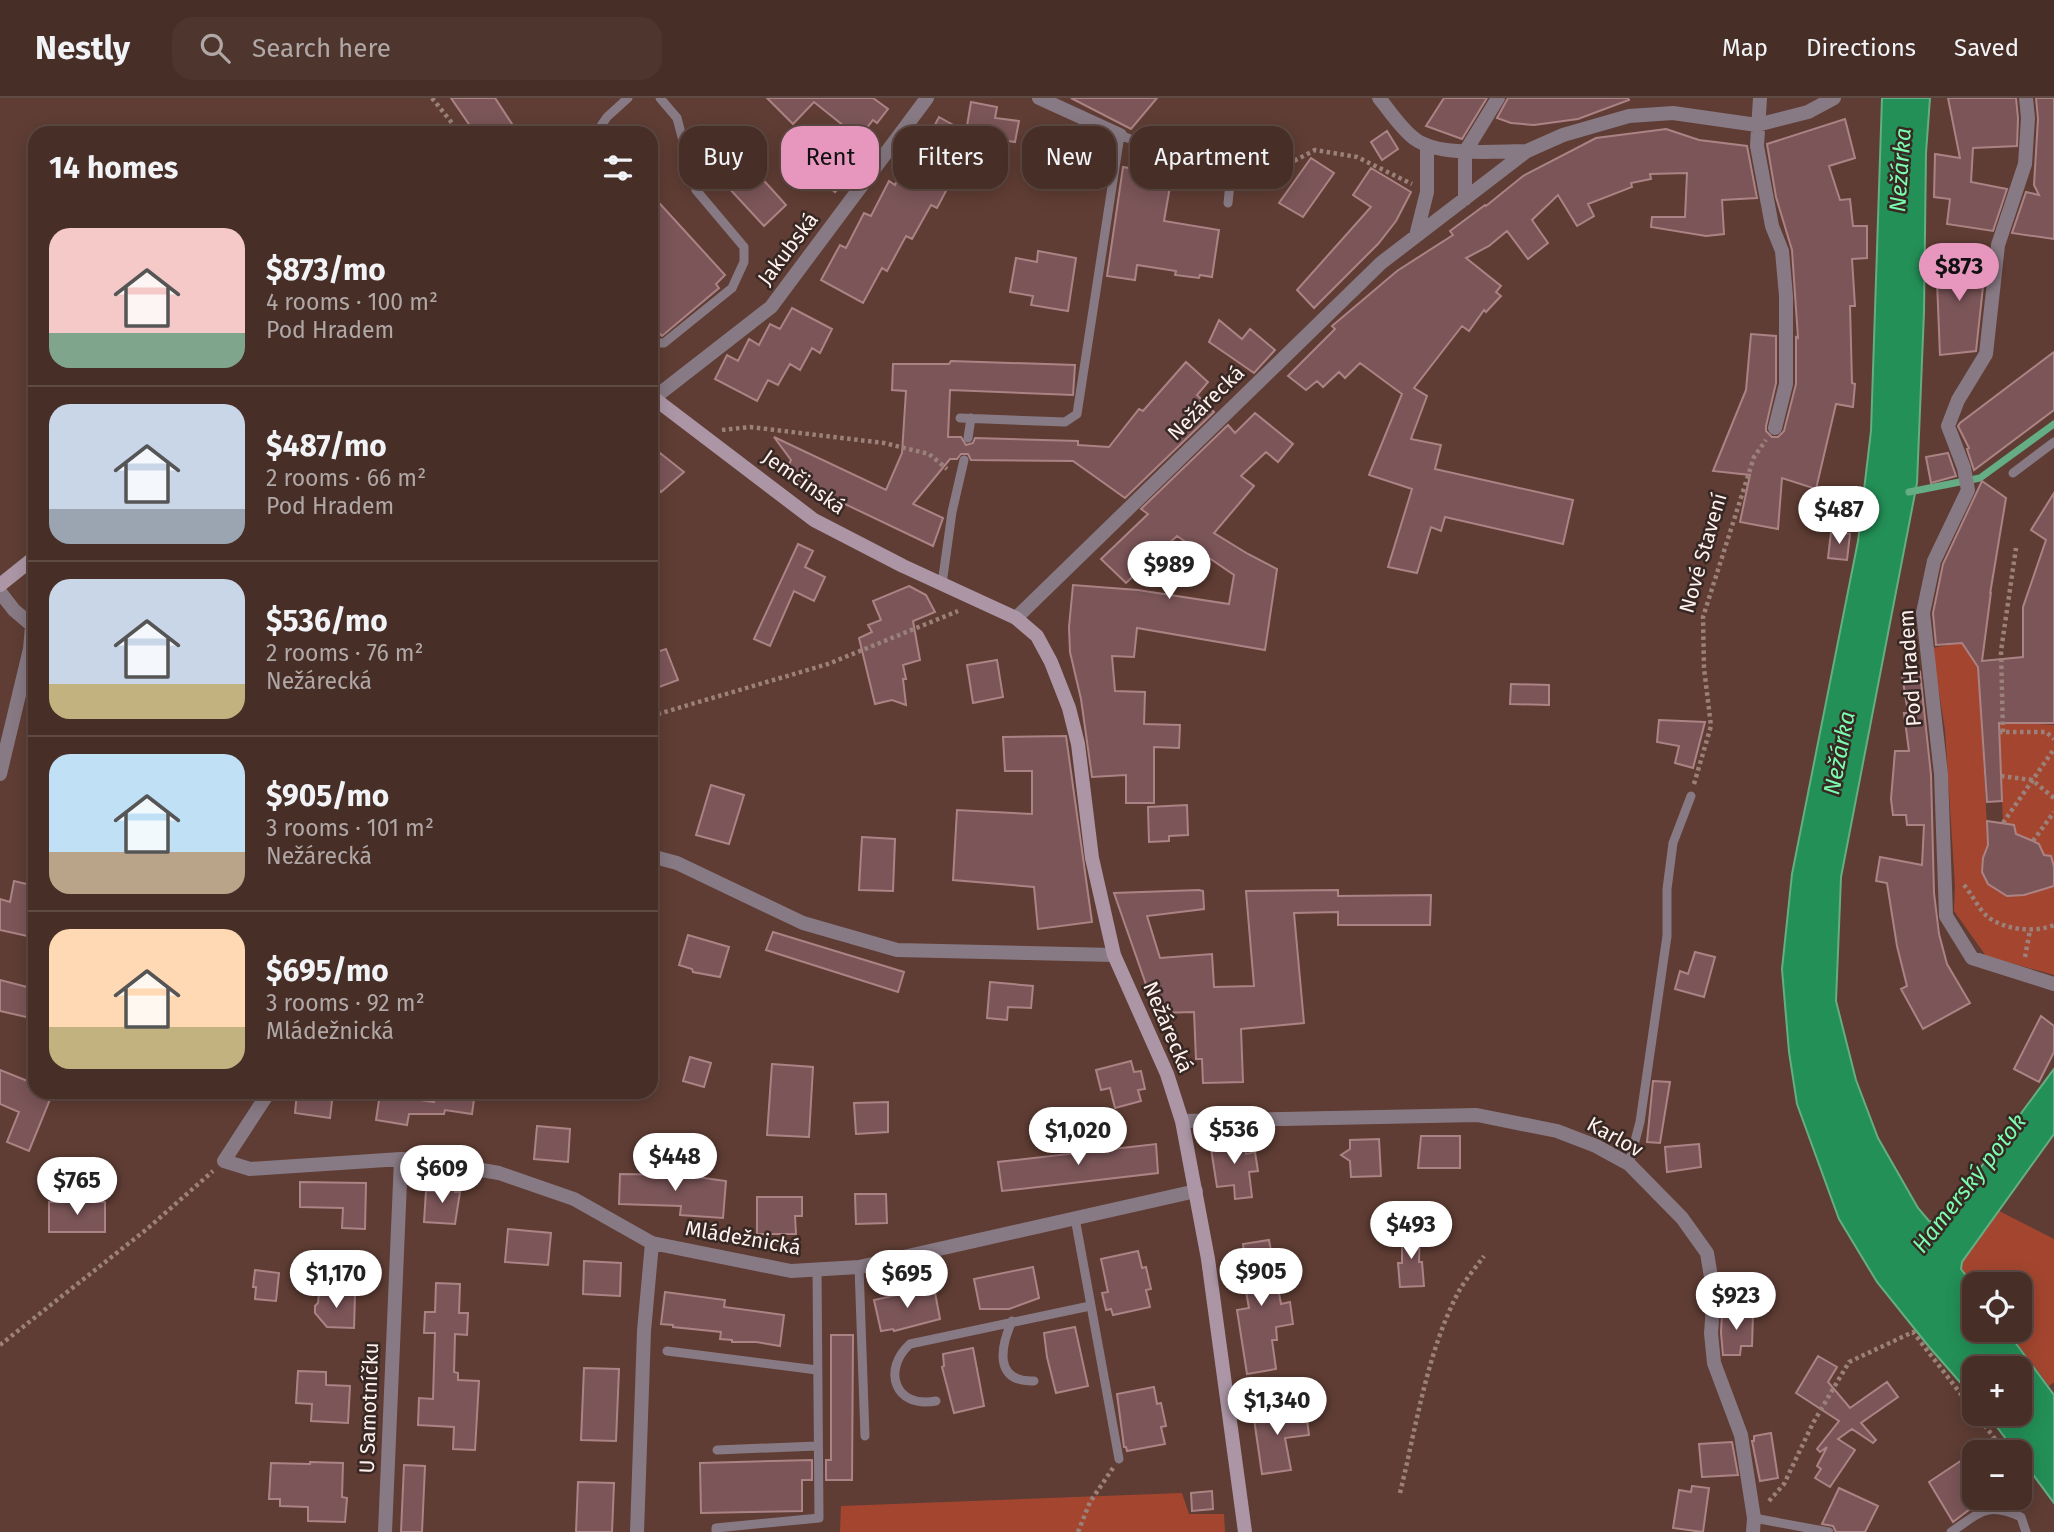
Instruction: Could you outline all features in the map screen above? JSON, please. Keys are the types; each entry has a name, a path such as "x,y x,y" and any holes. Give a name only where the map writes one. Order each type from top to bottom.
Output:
{"street":[{"name":"Jakubská","path":"658,392 771,307 928,98"},
{"path":"1039,98 1120,135"},
{"path":"1380,98 1414,139 1427,146 1465,152 1527,151"},
{"path":"1465,198 1465,152 1498,98"},
{"path":"1760,98 1757,146 1772,226 1782,251 1786,296 1786,384 1774,428"},
{"name":"Nežárecká","path":"1245,1532 1208,1259 1182,1121 1167,1074 1114,955 1093,858 1078,744 1069,709 1052,662 1037,636 1016,618 1381,263 1527,151 1563,135 1629,116 1673,113 1757,125 1808,112 1834,98"},
{"name":"Pod Hradem","path":"2026,98 2028,118 2025,164 1998,245 1986,354 1958,400 1948,426 1964,468 1968,490 1934,561 1923,613 1941,774 1946,916 1972,958 2054,984"},
{"path":"1416,236 1427,192 1427,146"},
{"name":"Jemčinská","path":"658,401 814,520 903,566 1016,618"},
{"path":"0,585 28,563"},
{"path":"0,592 28,622"},
{"path":"0,775 28,657"},
{"path":"658,858 677,863 803,923 897,950 1114,955"},
{"path":"224,1161 264,1099"},
{"name":"Karlov","path":"1182,1121 1477,1115 1557,1130 1596,1146 1629,1164 1682,1218 1707,1253 1714,1295 1711,1333 1714,1363 1741,1435 1754,1525"},
{"name":"Mládežnická","path":"224,1161 250,1169 401,1159 424,1160 499,1173 574,1199 652,1242 791,1271 859,1267 1196,1191"},
{"name":"U Samotníčku","path":"385,1532 401,1159"},
{"path":"637,1532 644,1331 652,1242"}],"lane":[{"path":"658,343 664,343 732,288 744,262 744,247 696,190 677,118 660,98"},
{"path":"601,126 626,99"},
{"path":"960,418 1065,422 1077,414 1120,135 1130,139"},
{"path":"1228,203 1229,189"},
{"path":"968,438 971,418"},
{"path":"2013,473 2054,442"},
{"path":"942,584 952,512 964,460"},
{"path":"1629,1164 1640,1122 1667,936 1667,889 1674,843 1690,796"},
{"path":"1075,1219 1119,1459"},
{"path":"859,1267 865,1436"},
{"path":"716,1532 716,1528 761,1529 819,1518 817,1269"},
{"path":"936,1401 918,1403 907,1399 899,1390 896,1362 900,1353 910,1344 1090,1306"},
{"path":"1012,1321 1004,1342 1005,1366 1012,1376 1022,1381 1034,1381"},
{"path":"667,1351 817,1370"},
{"path":"717,1450 817,1446"},
{"path":"1951,1532 1988,1508 2004,1509 2021,1517 2026,1532"},
{"path":"1754,1525 1829,1532"}],"path":[{"path":"432,98 454,126"},
{"path":"1293,161 1315,150 1357,157 1416,187"},
{"path":"700,432 750,427 884,443 929,454 959,483"},
{"name":"Nové Stavení","path":"1690,796 1711,726 1704,668 1703,617 1754,457 1774,428"},
{"path":"2015,548 2001,651 2001,732 2046,732 2054,739"},
{"path":"658,713 828,664 981,601"},
{"path":"2003,824 2054,749"},
{"path":"2001,776 2032,780 2054,801"},
{"path":"2034,841 2054,812"},
{"path":"1965,885 1989,917 2030,930 2054,925"},
{"path":"2020,972 2030,930"},
{"path":"0,1345 147,1229 224,1161"},
{"path":"1400,1493 1427,1376 1459,1292 1484,1256"},
{"path":"1754,1525 1784,1484 1813,1423 1849,1362 1913,1332 1962,1396"},
{"path":"1985,1426 1996,1440"},
{"path":"1078,1532 1090,1502 1119,1459"}],"shaded area":[{"path":"1963,642 1968,644 1970,655 1978,662 1988,845 1983,862 1984,876 1992,887 2007,896 2054,886 2054,975 1986,956 1954,911 1955,886 1945,730 1932,648"},
{"path":"1996,660 2024,723 2054,725 2054,867 2051,856 2044,855 2036,843 2015,833 2003,823"},
{"path":"1999,1211 2054,1239 2054,1382 2049,1386 2032,1363 2032,1356 2026,1356 2016,1342 2032,1342 2032,1272 1963,1272 1962,1262"},
{"path":"1182,1493 1189,1514 1224,1514 1225,1532 840,1532 841,1506"}],"water":[{"name":"Nežárka","path":"1882,98 1930,98 1926,153 1924,312 1917,483 1841,877 1836,1001 1856,1080 1878,1138 1918,1208 1929,1221 1940,1222 2054,1069 2054,1134 1962,1262 1961,1269 1963,1272 1962,1342 2015,1342 2025,1356 1962,1356 1962,1384 1877,1282 1839,1219 1797,1104 1789,1052 1782,969 1792,874 1858,541 1871,431"},
{"path":"2032,1365 2054,1395 2054,1503 2032,1473 2032,1440 2007,1440 1996,1426 2032,1426"}],"building":[{"path":"451,98 495,98 513,126 470,126"},
{"path":"767,98 873,98 888,109 877,123 873,120 868,126 844,126 814,102 793,124"},
{"path":"1071,98 1157,98 1130,128"},
{"path":"1444,98 1487,98 1462,139 1426,126"},
{"path":"1508,98 1629,100 1578,119 1534,125 1511,123 1497,118"},
{"path":"1948,98 2016,98 2017,146 1973,148 1971,182 2007,189 1993,231 1947,224 1950,199 1934,197 1935,154 1960,158"},
{"path":"2036,98 2054,98 2054,239 2012,233 2026,192 2039,195 2034,185 2038,119"},
{"path":"971,102 997,107 995,118 1019,121 1015,142 1008,141 1008,126 967,126"},
{"path":"939,117 955,126 934,126"},
{"path":"1845,119 1855,158 1829,166 1840,200 1850,199 1853,226 1867,226 1867,258 1852,259 1855,306 1850,306 1852,383 1855,384 1853,407 1836,404 1816,489 1782,478 1778,529 1740,522 1750,475 1713,471 1746,390 1751,334 1776,336 1776,383 1766,426 1766,431 1772,437 1778,437 1784,431 1796,384 1796,337 1798,338 1792,250 1776,197 1767,144"},
{"path":"1666,129 1699,140 1747,146 1757,198 1722,200 1724,234 1706,236 1651,227 1652,217 1685,217 1687,173 1650,174 1651,179 1631,183 1632,187 1588,204 1594,216 1577,226 1558,195 1532,220 1548,243 1528,259 1507,231 1489,246 1466,258 1501,286 1496,292 1501,296 1486,312 1484,310 1469,331 1462,326 1414,388 1427,396 1411,439 1441,445 1435,469 1573,500 1563,544 1445,517 1441,531 1431,527 1417,573 1388,567 1412,489 1369,475 1402,394 1360,363 1345,378 1339,372 1323,387 1317,381 1306,390 1288,376 1335,329 1332,326 1397,271 1453,235 1450,231 1523,176 1596,138"},
{"path":"1387,131 1398,149 1382,160 1371,142"},
{"path":"1311,158 1334,173 1303,217 1279,203 1289,189 1293,189 1293,183"},
{"path":"1123,167 1130,168 1130,189 1170,189 1164,221 1219,230 1212,277 1175,275 1176,271 1137,265 1135,280 1107,276"},
{"path":"1371,168 1411,192 1396,221 1378,244 1314,308 1297,290 1371,207 1353,195"},
{"path":"889,181 893,184 893,189 947,189 937,208 931,205 912,239 906,236 887,271 882,268 863,303 821,280 840,245 846,248 864,213 871,216"},
{"path":"767,184 786,205 764,226 730,189 767,189"},
{"path":"658,202 725,275 716,284 719,288 662,336 658,332"},
{"path":"1038,251 1076,258 1068,311 1031,305 1033,296 1010,292 1016,258 1037,262"},
{"path":"1936,257 1986,259 1976,351 1940,355"},
{"path":"792,308 832,329 820,353 812,348 800,370 790,364 778,385 768,380 757,401 715,379 727,355 738,361 749,339 759,345 770,324 780,329"},
{"path":"1219,320 1242,339 1250,329 1275,350 1254,373 1209,342"},
{"path":"2054,352 2054,410 1974,470 1967,449 1969,448 1958,426 1960,423"},
{"path":"951,361 1075,365 1073,395 950,390 948,437 961,437 966,445 973,443 975,438 1078,441 1078,445 1109,447 1139,409 1143,411 1186,362 1208,382 1197,395 1214,412 1125,498 1073,461 971,460 968,454 950,459 913,504 943,518 933,546 784,475 791,460 774,437 886,490 902,453 906,391 892,390 893,364 949,364"},
{"path":"1255,413 1293,444 1278,462 1266,452 1241,476 1254,486 1214,533 1277,569 1265,650 1137,628 1134,657 1112,656 1115,691 1145,692 1144,724 1180,725 1179,748 1154,747 1154,803 1126,803 1126,775 1092,777 1081,699 1070,652 1069,627 1073,585 1138,590 1229,604 1234,575 1177,536 1126,583 1101,559 1148,514 1141,509 1228,425 1235,433"},
{"path":"660,453 684,472 661,492 658,488"},
{"path":"1948,453 1956,476 1931,483 1926,457"},
{"path":"1982,481 2006,498 1982,661 2023,657 2023,607 2046,540 2031,530 2054,493 2054,723 1999,723 2002,801 1987,802 1978,667 1962,643 1936,645 1933,613 1943,564"},
{"path":"1831,532 1850,534 1847,560 1828,558"},
{"path":"798,544 813,551 805,567 825,577 814,601 794,591 770,646 754,639"},
{"path":"909,586 926,595 935,612 913,621 920,660 903,665 906,705 892,700 875,704 859,638 872,632 868,625 881,620 873,601"},
{"path":"666,649 678,680 658,687 658,652"},
{"path":"997,660 1003,697 973,703 967,665"},
{"path":"1920,672 1931,775 1934,893 1939,934 1947,964 1970,1003 1923,1029 1901,989 1907,986 1897,946 1887,883 1876,881 1880,857 1922,865 1924,825 1907,825 1906,815 1893,815 1891,799 1895,751 1909,751 1904,713 1908,713 1902,675"},
{"path":"1511,684 1549,685 1549,705 1510,704"},
{"path":"1659,720 1705,722 1693,768 1675,763 1679,746 1657,742"},
{"path":"1066,736 1092,922 1038,929 1034,887 953,880 957,810 1032,814 1032,771 1005,771 1003,737"},
{"path":"711,785 744,795 729,844 696,835"},
{"path":"1187,805 1188,835 1169,836 1169,841 1149,842 1148,807"},
{"path":"1987,821 2014,825 2016,834 2039,844 2044,855 2051,856 2054,886 2024,895 2007,896 1988,884 1982,872 1988,845"},
{"path":"862,837 895,839 893,891 859,890"},
{"path":"14,881 28,884 28,936 0,930 0,899 10,902"},
{"path":"1338,890 1338,896 1431,895 1430,925 1338,925 1338,912 1294,913 1304,1023 1241,1029 1243,1082 1203,1083 1202,1059 1196,1059 1194,1012 1156,1013 1114,893 1203,891 1204,909 1147,916 1160,958 1212,954 1214,987 1254,986 1246,891"},
{"path":"773,932 904,972 898,992 766,950"},
{"path":"688,935 729,947 720,977 693,972 692,969 679,965"},
{"path":"1695,952 1715,957 1704,997 1675,989 1680,971 1688,974"},
{"path":"0,980 28,987 28,1017 0,1011"},
{"path":"990,982 1033,986 1031,1008 1008,1007 1007,1020 987,1018"},
{"path":"2041,1016 2054,1026 2054,1052 2039,1082 2014,1069"},
{"path":"690,1057 711,1063 704,1087 683,1081"},
{"path":"1131,1061 1134,1072 1141,1071 1145,1089 1138,1090 1141,1101 1115,1108 1110,1088 1101,1090 1096,1070"},
{"path":"772,1064 813,1067 809,1137 767,1135"},
{"path":"0,1070 28,1081 28,1099 50,1099 29,1151 7,1142 19,1112 0,1104"},
{"path":"1653,1081 1670,1082 1660,1143 1647,1142"},
{"path":"296,1099 332,1099 330,1118 295,1113"},
{"path":"379,1099 434,1102 434,1099 474,1099 472,1114 445,1110 444,1114 409,1114 407,1125 376,1120"},
{"path":"888,1102 888,1132 856,1134 854,1103"},
{"path":"537,1126 570,1129 568,1162 534,1159"},
{"path":"1421,1136 1460,1136 1460,1168 1418,1168"},
{"path":"1243,1137 1246,1154 1255,1152 1258,1171 1249,1172 1252,1197 1235,1199 1234,1185 1217,1187 1210,1142"},
{"path":"1379,1139 1381,1176 1351,1177 1350,1161 1341,1155 1350,1149 1350,1140"},
{"path":"1156,1144 1158,1173 1002,1191 998,1162"},
{"path":"1699,1144 1701,1167 1667,1172 1665,1147"},
{"path":"620,1174 683,1175 726,1181 723,1218 680,1215 681,1206 619,1204"},
{"path":"300,1182 366,1183 365,1229 342,1228 343,1208 300,1207"},
{"path":"435,1184 455,1185 455,1192 460,1192 455,1224 424,1222 426,1191 435,1191"},
{"path":"855,1194 886,1194 887,1223 856,1224"},
{"path":"757,1197 802,1197 802,1216 795,1216 796,1234 757,1234"},
{"path":"49,1202 105,1202 105,1232 49,1232"},
{"path":"508,1229 551,1233 548,1265 505,1262"},
{"path":"1402,1232 1420,1232 1419,1262 1422,1262 1424,1286 1400,1287 1398,1263 1402,1263"},
{"path":"1269,1240 1281,1304 1290,1302 1293,1324 1276,1327 1277,1340 1272,1340 1276,1369 1247,1374 1237,1310 1249,1308 1239,1253 1244,1252 1243,1244"},
{"path":"1138,1251 1142,1268 1146,1267 1151,1289 1146,1290 1150,1307 1113,1315 1111,1309 1106,1310 1102,1293 1108,1292 1101,1259"},
{"path":"584,1261 621,1263 620,1296 583,1294"},
{"path":"1033,1267 1039,1298 1009,1309 980,1309 974,1279"},
{"path":"255,1270 279,1273 276,1301 255,1299"},
{"path":"436,1283 460,1284 459,1313 468,1313 467,1335 455,1334 454,1372 458,1373 458,1380 479,1381 475,1450 453,1449 454,1427 418,1425 419,1398 433,1399 435,1333 424,1333 425,1312 435,1312"},
{"path":"934,1287 940,1319 894,1331 881,1331 874,1300"},
{"path":"319,1292 355,1295 354,1328 327,1327 315,1313"},
{"path":"665,1292 725,1300 724,1307 784,1315 780,1346 732,1342 720,1339 721,1332 661,1324"},
{"path":"1722,1312 1753,1313 1752,1346 1741,1346 1740,1355 1723,1355"},
{"path":"1075,1327 1088,1386 1056,1393 1044,1333"},
{"path":"831,1335 853,1335 852,1480 826,1480 826,1460 831,1460"},
{"path":"973,1348 984,1406 954,1413 942,1367 943,1354"},
{"path":"1818,1356 1837,1367 1828,1382 1850,1408 1887,1382 1898,1397 1861,1423 1876,1440 1873,1443 1852,1429 1838,1439 1855,1450 1830,1487 1815,1478 1821,1469 1817,1466 1827,1447 1820,1452 1817,1449 1839,1421 1796,1393"},
{"path":"584,1368 619,1369 616,1441 581,1440"},
{"path":"298,1371 326,1372 326,1385 350,1386 348,1423 311,1421 312,1404 296,1403"},
{"path":"1154,1387 1157,1404 1161,1403 1166,1426 1161,1427 1165,1444 1127,1451 1124,1447 1117,1394"},
{"path":"1287,1407 1288,1414 1306,1412 1309,1435 1285,1438 1291,1470 1262,1474 1253,1412"},
{"path":"1771,1433 1778,1478 1760,1481 1752,1441 1754,1436"},
{"path":"1732,1442 1738,1475 1702,1477 1699,1444"},
{"path":"812,1460 812,1480 802,1480 802,1511 701,1513 700,1463"},
{"path":"1962,1460 1962,1510 1969,1510 1953,1522 1929,1482"},
{"path":"271,1463 343,1463 342,1497 347,1498 345,1522 308,1521 308,1507 280,1506 280,1499 269,1499"},
{"path":"404,1465 425,1466 422,1532 401,1532"},
{"path":"578,1482 614,1483 612,1532 576,1532"},
{"path":"1692,1486 1709,1488 1703,1532 1673,1528 1679,1490 1691,1492"},
{"path":"1839,1488 1878,1506 1865,1532 1836,1532 1833,1526 1822,1524"},
{"path":"1212,1491 1213,1509 1192,1511 1191,1493"}],"waterway":[{"path":"1909,492 1980,478 2054,424"}],"water label":[{"name":"Hamerský potok","path":"1969,1183"}]}
